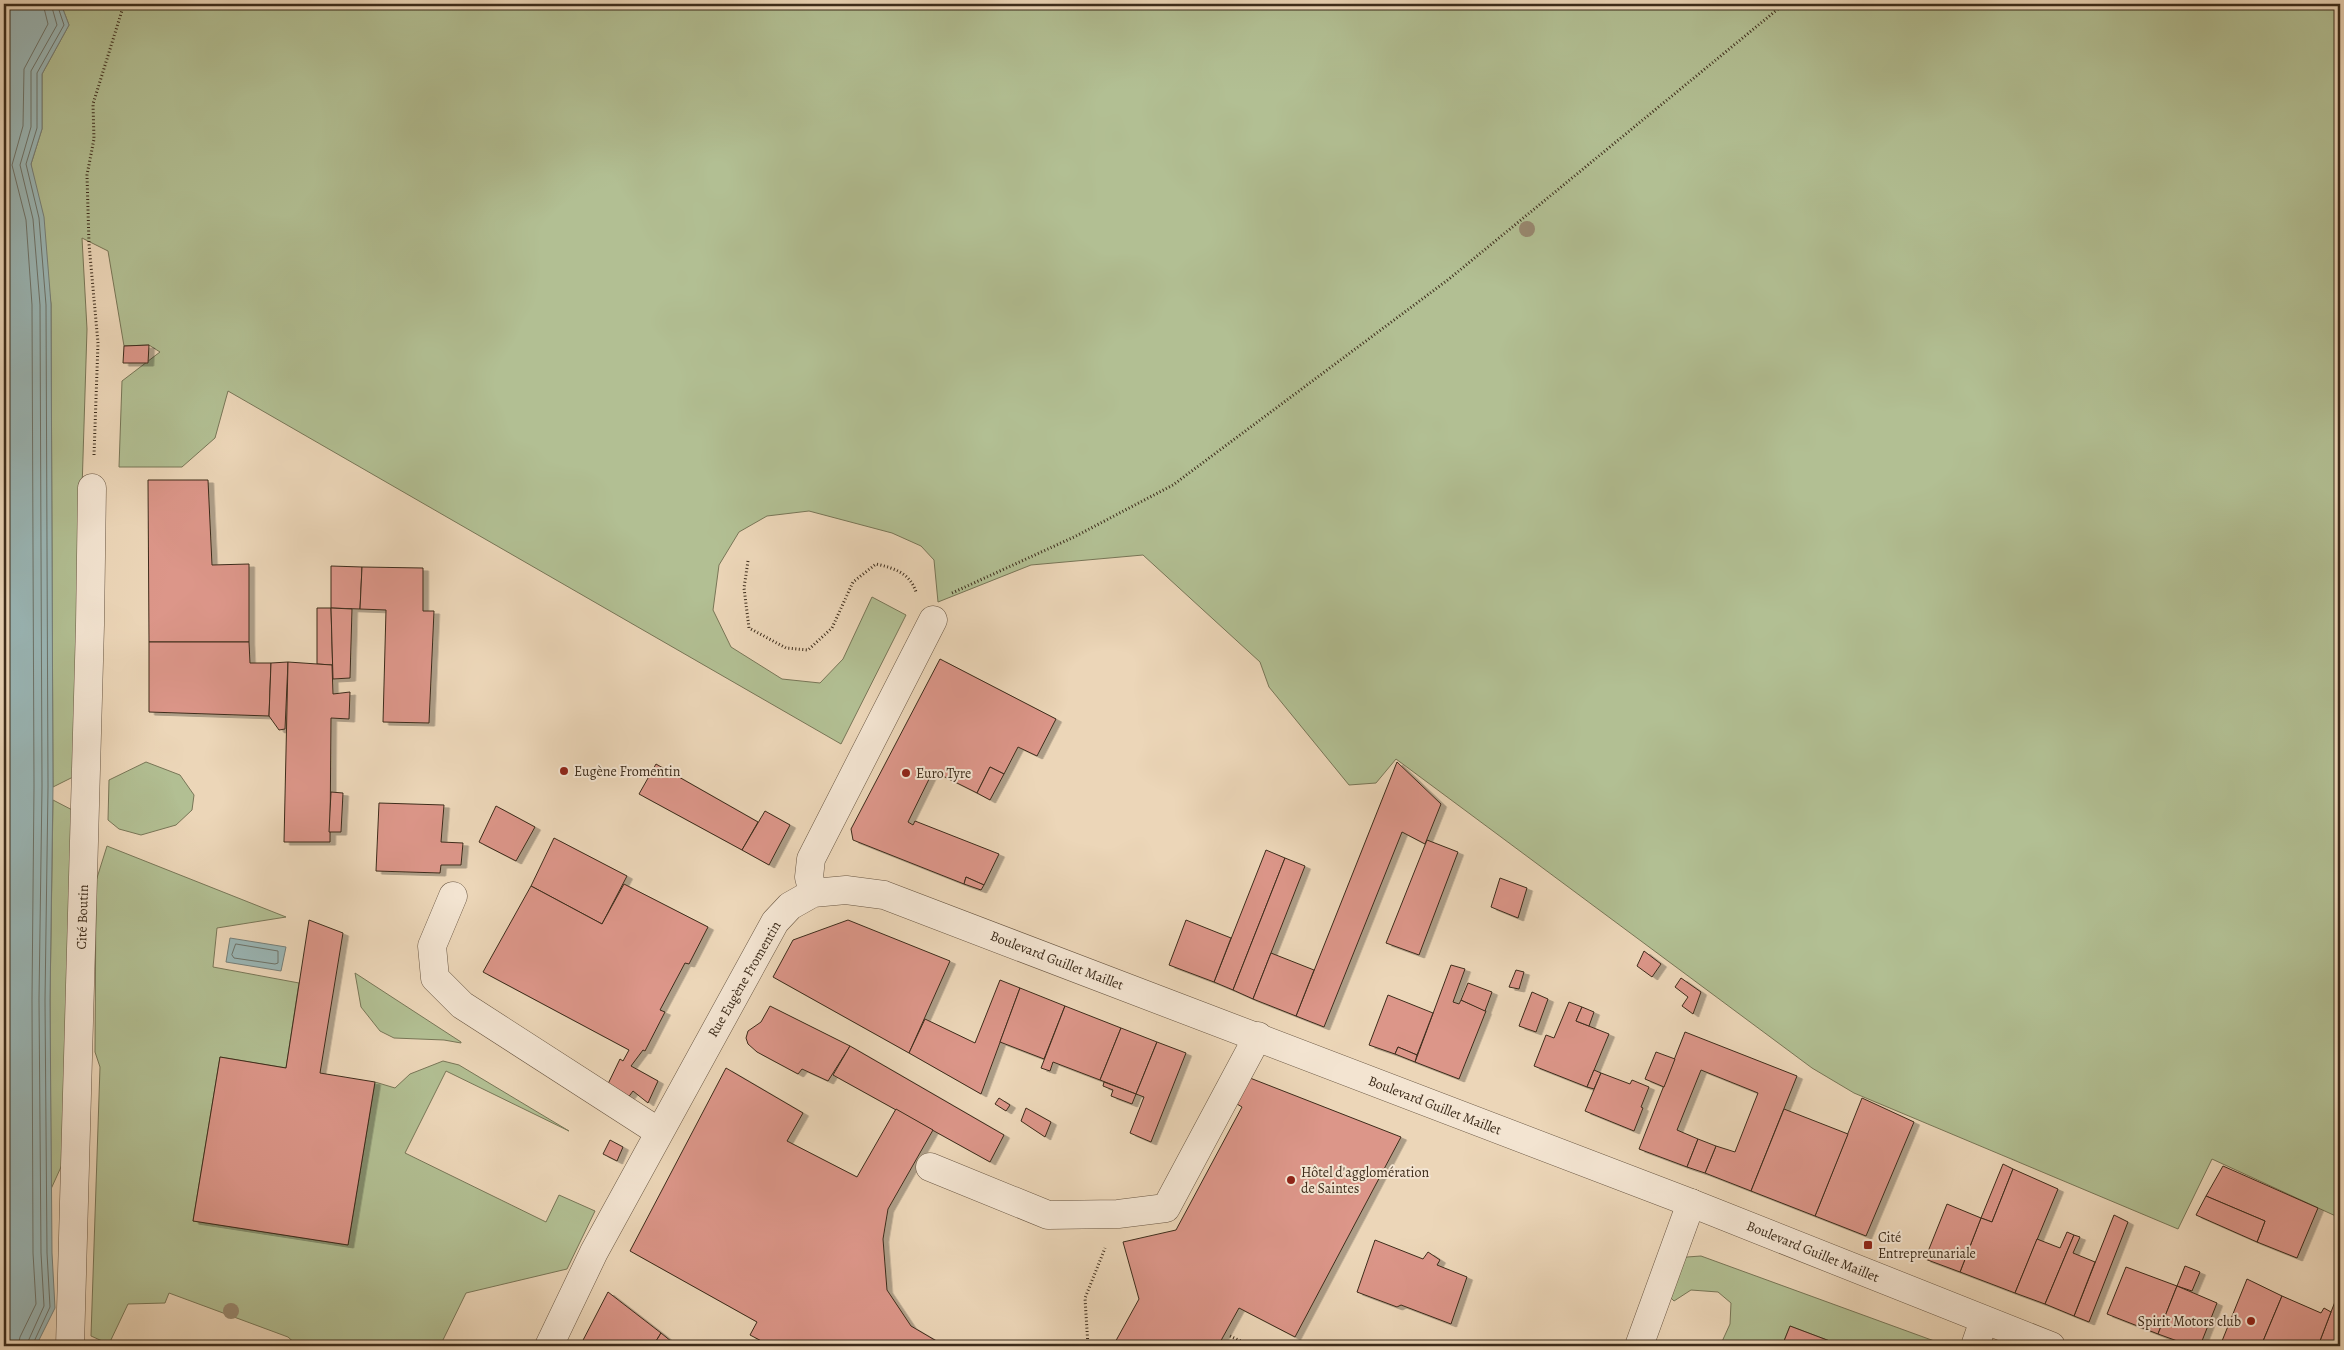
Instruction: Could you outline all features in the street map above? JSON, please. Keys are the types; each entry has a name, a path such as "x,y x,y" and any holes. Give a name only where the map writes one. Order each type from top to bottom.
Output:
{"street":[{"name":"Cité Boutin","path":"70,1346 90,625 92,488"},
{"path":"813,893 809,877 811,859 926,610"},
{"name":"Boulevard Guillet Maillet","path":"813,893 846,890 884,894 1691,1203 2051,1346"},
{"name":"Rue Eugène Fromentin","path":"549,1346 594,1252 775,922 790,906 813,893"},
{"path":"453,896 432,946 435,978 462,1006 659,1132"},
{"path":"930,1167 1048,1215 1118,1214 1166,1208 1258,1036"},
{"path":"1638,1346 1691,1203"},
{"path":"1975,1346 1984,1320"}],"path":[{"path":"92,488 98,343 89,244 87,175 94,139 93,104 124,4"},
{"path":"748,561 744,588 750,628 786,648 808,650 832,628 853,582 876,564 896,569 913,582 926,610 954,590 1074,537 1174,485 1449,279 1784,4"},
{"path":"1088,1346 1086,1298 1118,1214"},
{"path":"1230,1336 1250,1346"}],"green space":[{"path":"61,4 2340,4 2340,1218 2212,1159 2178,1229 1854,1093 1812,1068 1396,759 1376,783 1349,785 1269,687 1260,662 1143,555 1031,565 938,602 934,560 921,546 892,533 809,511 767,516 739,532 719,565 713,610 731,647 782,679 820,683 843,659 872,597 906,615 841,744 228,391 215,438 182,467 119,467 122,381 160,352 149,345 124,346 108,251 82,238 87,329 73,777 53,787 51,304 31,164 42,129 42,74 69,25"},
{"path":"146,762 180,775 194,795 192,810 176,825 141,835 119,829 108,820 109,780"},
{"path":"53,800 78,813 66,1156 51,1189 50,1000"},
{"path":"107,846 286,917 217,928 213,967 299,983 286,1068 220,1057 193,1221 348,1245 375,1082 395,1088 410,1074 443,1061 459,1065 569,1131 446,1071 405,1153 546,1222 559,1195 595,1211 567,1269 466,1293 440,1346 298,1346 288,1337 169,1293 165,1303 128,1304 109,1344 91,1336 100,1067 95,1052 96,881"},
{"path":"355,973 461,1043 444,1040 394,1038 380,1031 361,1007"},
{"path":"1701,1256 1948,1346 1843,1346 1790,1326 1782,1346 1720,1346 1730,1324 1731,1303 1718,1292 1691,1290 1674,1301 1671,1298 1679,1264 1687,1257"}],"water":[{"path":"4,4 61,4 69,25 42,74 42,129 31,164 44,217 51,304 53,787 50,1000 52,1253 55,1308 36,1346 4,1346"},
{"path":"230,938 286,947 281,971 226,962"}],"building":[{"path":"149,345 148,363 123,363 124,346"},
{"path":"148,480 208,480 212,565 249,564 249,642 149,642"},
{"path":"331,566 362,567 360,609 331,608"},
{"path":"362,567 423,568 423,611 434,611 429,723 383,722 386,610 360,609"},
{"path":"317,608 331,608 333,679 332,665 317,664"},
{"path":"331,608 352,609 350,678 333,679"},
{"path":"149,642 249,642 250,663 271,663 269,716 149,712"},
{"name":"Euro Tyre","path":"940,659 1056,719 1037,756 1018,747 1004,774 990,767 977,793 933,771 908,822 913,825 915,821 999,854 984,885 966,877 964,884 853,840 851,829"},
{"path":"288,662 285,729 279,730 269,716 271,663"},
{"path":"288,662 332,665 333,694 350,692 349,719 331,718 330,842 284,842"},
{"path":"1397,762 1441,804 1425,844 1402,832 1324,1027 1296,1016"},
{"path":"656,764 758,822 742,850 639,794"},
{"path":"990,767 1004,774 990,800 977,793"},
{"path":"331,792 343,793 341,832 329,832"},
{"path":"379,803 444,805 441,842 463,843 461,865 441,865 440,873 376,871"},
{"path":"496,806 535,827 516,861 479,842"},
{"path":"765,811 790,825 769,865 742,850"},
{"path":"554,838 627,876 602,924 531,886"},
{"path":"1427,840 1458,852 1419,955 1386,943"},
{"path":"1266,850 1285,858 1233,990 1214,982"},
{"path":"1285,858 1305,866 1253,999 1233,990"},
{"path":"966,877 984,885 981,890 964,884"},
{"path":"1500,878 1527,888 1518,918 1491,907"},
{"path":"624,884 708,927 689,964 685,963 660,1010 665,1012 645,1051 643,1050 631,1066 658,1081 648,1103 633,1091 627,1099 607,1086 620,1059 623,1061 629,1050 483,972 531,886 602,924"},
{"path":"309,920 343,933 320,1073 375,1082 348,1245 193,1221 220,1057 286,1068"},
{"path":"848,920 950,961 909,1053 773,977 793,940"},
{"path":"1186,920 1231,938 1214,982 1169,965"},
{"path":"1644,951 1661,964 1652,977 1637,966"},
{"path":"1271,953 1314,970 1296,1016 1253,999"},
{"path":"1451,965 1465,969 1453,1002 1459,1004 1461,1000 1486,1011 1459,1079 1415,1062"},
{"path":"1516,970 1524,972 1519,989 1509,987"},
{"path":"1681,978 1701,992 1693,1014 1682,1006 1688,997 1675,987"},
{"path":"1000,980 1020,988 981,1094 909,1053 925,1019 975,1043"},
{"path":"1468,983 1492,992 1485,1011 1461,1000"},
{"path":"1020,988 1065,1006 1044,1059 1000,1042"},
{"path":"1532,992 1548,999 1536,1032 1519,1026"},
{"path":"1388,995 1433,1013 1417,1055 1398,1047 1395,1054 1369,1045"},
{"path":"1569,1002 1582,1007 1576,1021 1609,1034 1587,1087 1534,1066 1546,1035 1554,1038"},
{"path":"770,1006 850,1046 828,1081 802,1069 798,1074 757,1052 748,1044 746,1038 748,1031 761,1022"},
{"path":"1065,1006 1121,1028 1100,1080 1053,1062 1050,1071 1041,1068"},
{"path":"1582,1007 1594,1012 1589,1026 1576,1021"},
{"path":"1121,1028 1157,1042 1136,1094 1100,1080"},
{"path":"1685,1032 1797,1076 1751,1191 1705,1173 1716,1146 1735,1152 1758,1093 1701,1070 1677,1130 1698,1139 1687,1167 1639,1149"},
{"path":"1157,1042 1186,1053 1151,1142 1130,1133 1144,1097 1136,1094"},
{"path":"850,1046 1004,1135 990,1162 833,1075"},
{"path":"1398,1047 1417,1055 1415,1062 1395,1054"},
{"path":"1656,1052 1675,1059 1664,1087 1645,1079"},
{"path":"726,1068 803,1113 787,1141 857,1177 896,1109 933,1130 888,1209 883,1239 887,1290 911,1326 945,1346 771,1346 750,1335 757,1322 630,1251"},
{"path":"1594,1070 1601,1073 1594,1089 1587,1087"},
{"path":"1601,1073 1630,1084 1632,1080 1649,1087 1634,1131 1585,1111"},
{"name":"Hôtel d'agglomération de Saintes","path":"1250,1078 1401,1137 1295,1337 1239,1308 1218,1346 1113,1346 1139,1299 1123,1242 1176,1230 1242,1107 1237,1104"},
{"path":"1104,1082 1136,1094 1132,1104 1111,1096 1113,1090 1103,1086"},
{"path":"999,1098 1010,1105 1006,1111 995,1104"},
{"path":"1862,1098 1914,1122 1866,1236 1815,1216"},
{"path":"1026,1108 1051,1122 1045,1137 1021,1121"},
{"path":"1784,1109 1848,1134 1815,1216 1751,1191"},
{"path":"1698,1139 1716,1146 1705,1173 1687,1167"},
{"path":"610,1140 623,1147 617,1161 603,1154"},
{"path":"2003,1164 2013,1169 1992,1222 1981,1218"},
{"path":"2223,1166 2318,1208 2297,1258 2257,1242 2265,1221 2206,1196"},
{"path":"2013,1169 2058,1189 2015,1293 1960,1272 1981,1218 1992,1222"},
{"path":"2206,1196 2265,1221 2257,1242 2196,1215"},
{"path":"1947,1204 1981,1218 1960,1272 1925,1259"},
{"path":"2114,1215 2128,1222 2089,1322 2074,1316"},
{"path":"2067,1232 2074,1235 2045,1304 2015,1293 2037,1239 2060,1248"},
{"path":"2074,1235 2080,1237 2073,1253 2095,1262 2074,1316 2045,1304"},
{"path":"1375,1240 1423,1259 1428,1252 1440,1260 1437,1265 1467,1277 1451,1324 1401,1305 1397,1307 1357,1292"},
{"path":"2185,1266 2200,1272 2192,1291 2177,1286"},
{"path":"2126,1267 2177,1286 2158,1334 2107,1314"},
{"name":"Spirit Motors club","path":"2247,1279 2282,1296 2261,1346 2220,1346"},
{"path":"2177,1286 2217,1303 2200,1346 2191,1346 2158,1334"},
{"path":"2340,1289 2340,1346 2318,1346 2331,1312"},
{"path":"608,1292 661,1333 653,1346 580,1346"},
{"path":"2282,1296 2321,1313 2324,1308 2331,1312 2318,1346 2261,1346"},
{"path":"1790,1326 1843,1346 1782,1346"},
{"path":"661,1333 677,1346 653,1346"}],"place":[{"name":"Eugène Fromentin","path":"564,771"},
{"name":"Euro Tyre","path":"906,773"},
{"name":"Hôtel d'agglomération de Saintes","path":"1291,1180"},
{"name":"Cité Entrepreunariale","path":"1868,1245"},
{"name":"Spirit Motors club","path":"2251,1321"}]}
